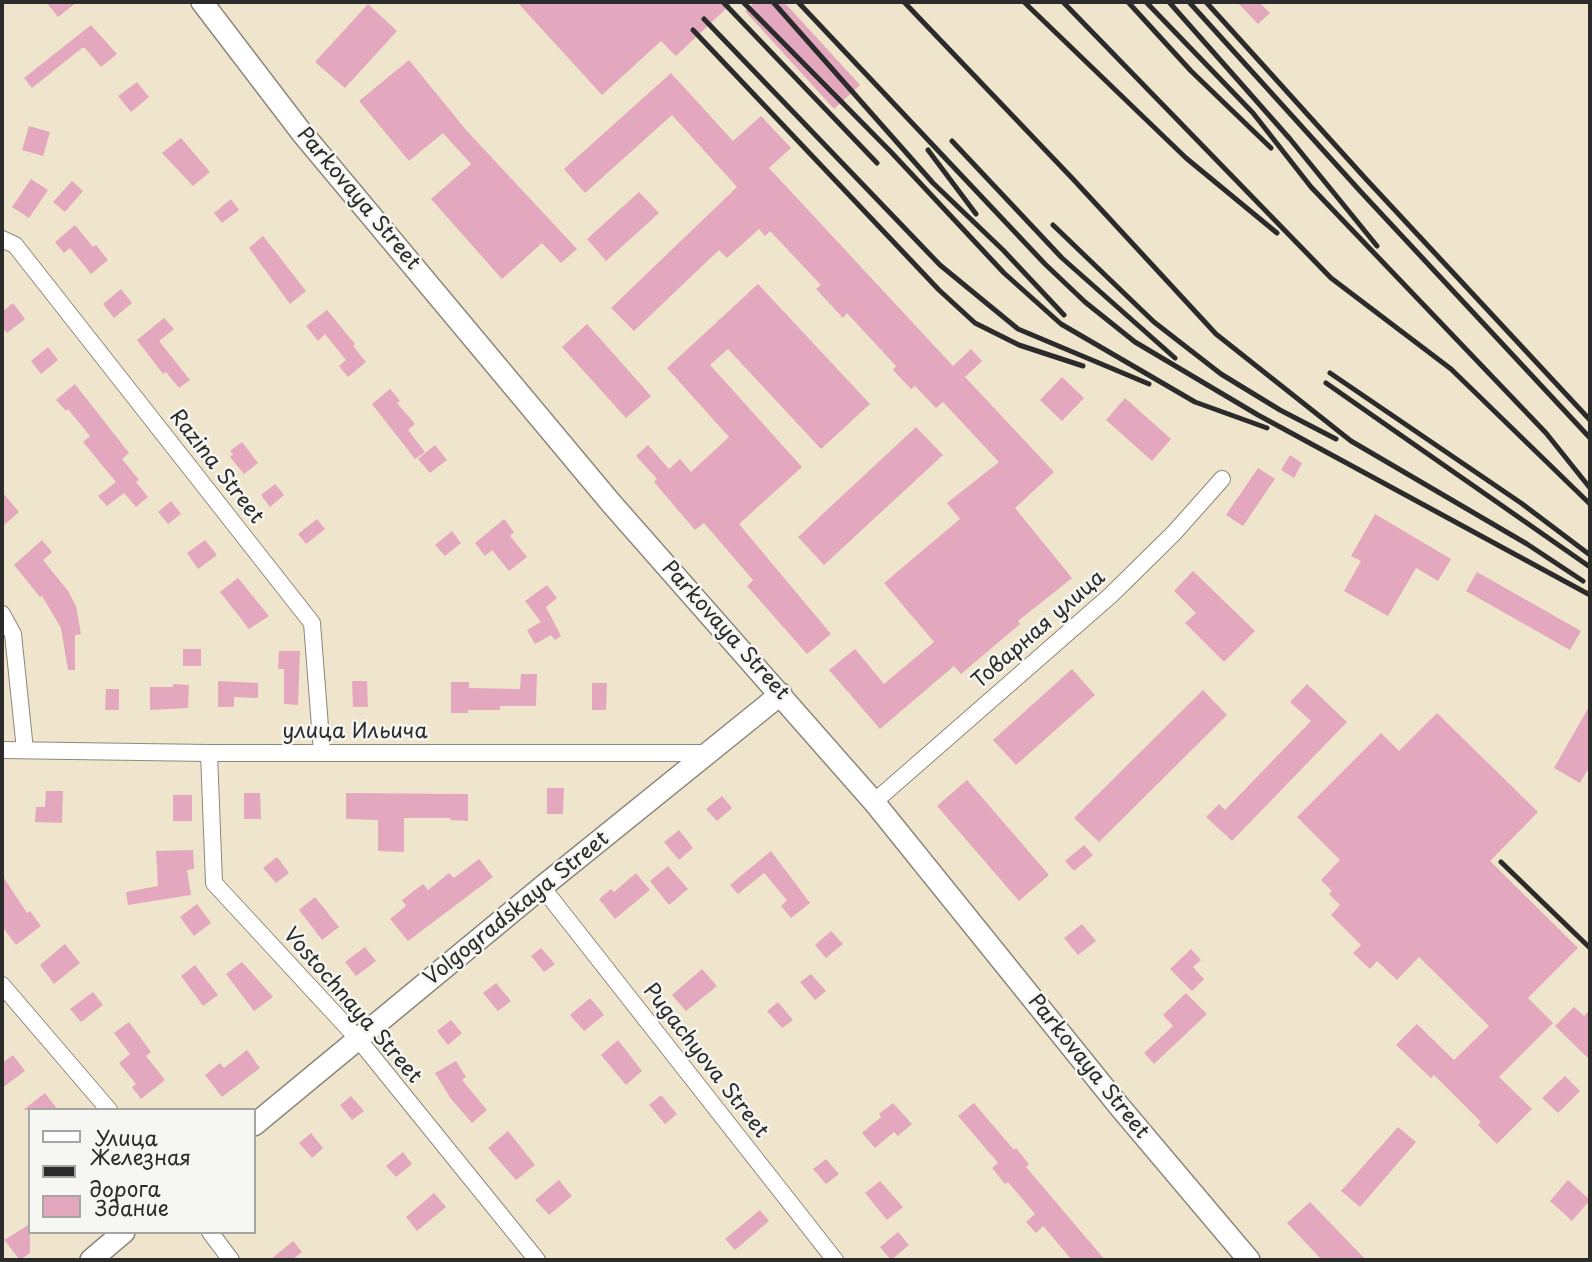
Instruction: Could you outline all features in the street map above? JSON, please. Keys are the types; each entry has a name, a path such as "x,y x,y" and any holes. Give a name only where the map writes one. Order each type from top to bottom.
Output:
{"main road":[{"name":"Parkovaya Street","path":"202,2 302,132 611,503 782,694 874,802 1119,1106 1249,1260"},
{"name":"Volgogradskaya Street","path":"256,1123 542,887 782,694"},
{"path":"91,1260 122,1234"}],"street":[{"name":"Razina Street","path":"2,239 15,245 312,623 322,753"},
{"name":"Товарная улица","path":"874,802 1111,594 1174,533 1222,480"},
{"path":"2,614 13,634 24,750"},
{"name":"улица Ильича","path":"2,750 209,753 709,753"},
{"name":"Vostochnaya Street","path":"209,753 214,883 359,1040 537,1260"},
{"name":"Pugachyova Street","path":"542,887 835,1260"},
{"path":"2,985 107,1108"},
{"path":"212,1234 231,1260"}],"building":[{"path":"46,2 77,2 58,17"},
{"path":"517,2 733,2 676,56 661,41 602,95"},
{"path":"755,2 784,2 860,85 834,109 745,11"},
{"path":"1237,2 1259,2 1270,13 1258,24"},
{"path":"368,4 397,31 345,88 315,62"},
{"path":"91,25 117,54 101,67 85,48 82,48 32,88 24,78"},
{"path":"409,60 466,130 577,249 561,263 542,243 502,279 431,199 471,164 443,133 409,161 359,101"},
{"path":"671,73 733,141 761,116 791,148 769,168 953,366 971,349 982,361 965,377 1054,472 1015,508 1072,578 1018,621 1020,624 961,674 954,666 880,729 829,670 855,649 884,684 934,642 884,583 960,519 947,503 999,462 943,402 936,408 915,386 911,389 893,370 896,366 847,313 843,318 816,289 821,285 770,231 765,236 759,229 727,258 719,250 634,331 611,308 737,187 672,115 585,193 564,169"},
{"path":"137,82 149,97 131,112 118,96"},
{"path":"29,126 50,132 43,156 22,150"},
{"path":"181,138 210,172 193,186 162,153"},
{"path":"31,179 48,190 29,218 12,207"},
{"path":"72,181 83,191 65,212 53,202"},
{"path":"639,192 659,213 606,261 587,239"},
{"path":"231,199 239,210 222,223 214,213"},
{"path":"75,225 108,260 91,274 70,248 64,253 55,242"},
{"path":"263,236 306,291 290,304 249,248"},
{"path":"758,284 870,404 821,449 728,349 710,365 802,467 739,524 831,634 807,654 747,586 753,580 704,523 695,530 654,482 657,479 636,456 648,445 669,469 680,459 691,472 729,437 667,368"},
{"path":"121,289 132,303 114,318 103,304"},
{"path":"13,303 25,319 7,333 2,327 2,312"},
{"path":"327,310 366,362 348,377 339,366 346,360 325,334 318,341 306,326"},
{"path":"164,318 174,329 159,341 190,380 179,388 166,372 163,374 137,340"},
{"path":"587,324 651,396 626,418 562,347"},
{"path":"48,347 58,360 41,374 31,361"},
{"path":"1062,377 1084,398 1062,421 1040,400"},
{"path":"75,384 129,453 122,459 139,480 136,482 148,497 136,507 124,493 107,506 98,496 116,482 83,442 90,436 68,409 66,411 56,400"},
{"path":"390,389 400,401 397,403 415,424 408,430 425,452 415,459 372,404"},
{"path":"1125,398 1171,439 1152,461 1106,420"},
{"path":"916,427 943,455 824,565 798,537"},
{"path":"242,442 258,463 244,474 230,457 233,454 230,451"},
{"path":"435,445 447,460 430,473 418,459"},
{"path":"1290,455 1302,463 1294,478 1281,470"},
{"path":"1258,468 1275,479 1243,526 1226,515"},
{"path":"275,484 284,495 270,507 261,495"},
{"path":"2,492 19,512 2,527"},
{"path":"171,501 181,514 168,524 158,512"},
{"path":"1375,514 1451,559 1438,581 1416,568 1388,616 1344,591 1361,561 1351,556"},
{"path":"317,519 325,529 306,544 298,534"},
{"path":"504,519 514,532 510,536 527,557 509,571 492,550 485,556 475,543"},
{"path":"452,531 461,543 445,556 435,545"},
{"path":"42,540 52,552 43,560 68,591 76,606 81,634 75,635 75,670 68,670 61,628 42,596 40,597 14,565"},
{"path":"205,540 217,555 198,569 187,553"},
{"path":"1193,571 1255,631 1224,662 1185,623 1196,613 1174,591"},
{"path":"1477,572 1581,631 1570,650 1466,591"},
{"path":"238,578 269,616 249,629 220,592"},
{"path":"547,585 557,598 546,607 561,636 555,640 551,635 535,644 527,630 541,622 525,601"},
{"path":"183,649 201,649 201,666 183,666"},
{"path":"279,651 300,651 298,705 284,704 284,669 278,669"},
{"path":"1072,669 1095,695 1016,765 993,740"},
{"path":"521,674 537,674 536,706 500,706 500,710 451,713 451,682 469,682 469,688 520,689"},
{"path":"218,681 258,683 258,698 234,697 234,707 218,707"},
{"path":"352,681 367,681 368,707 353,707"},
{"path":"592,683 607,683 606,710 592,710"},
{"path":"173,684 189,685 188,708 150,710 150,687 173,687"},
{"path":"1307,684 1347,722 1232,841 1206,817 1219,804 1225,810 1311,721 1290,702"},
{"path":"106,689 119,689 119,710 105,710"},
{"path":"1203,690 1227,715 1099,842 1074,818"},
{"path":"1590,705 1590,766 1580,783 1554,768"},
{"path":"1437,713 1538,812 1490,861 1578,948 1528,998 1553,1023 1499,1077 1532,1109 1497,1144 1478,1125 1481,1122 1434,1075 1431,1078 1396,1045 1417,1024 1454,1060 1489,1026 1419,957 1397,980 1377,961 1370,969 1353,953 1361,945 1331,915 1340,905 1329,894 1332,891 1321,880 1340,860 1297,817 1381,733 1399,751"},
{"path":"967,780 1049,875 1019,901 937,806"},
{"path":"547,788 564,788 563,814 547,814"},
{"path":"46,791 63,791 62,823 35,822 36,807 45,807"},
{"path":"244,793 260,793 261,819 244,819"},
{"path":"346,793 468,794 468,821 450,820 451,818 404,818 404,852 378,851 378,820 346,819"},
{"path":"173,795 192,795 192,821 173,821"},
{"path":"722,796 732,808 717,821 706,809"},
{"path":"679,830 693,848 679,860 664,842"},
{"path":"1084,845 1093,855 1074,871 1065,861"},
{"path":"193,850 194,869 187,870 191,895 128,905 126,892 158,886 156,851"},
{"path":"771,851 810,903 791,918 781,906 787,900 764,873 738,894 730,885"},
{"path":"277,857 289,873 276,883 263,868"},
{"path":"479,859 493,877 408,941 390,919 406,906 402,900 423,884 428,890 449,873 454,878"},
{"path":"668,866 688,889 669,905 650,881"},
{"path":"636,873 650,890 615,919 599,899 611,889 614,892"},
{"path":"2,875 27,913 30,911 41,926 16,945 2,926"},
{"path":"315,897 339,927 322,940 299,910"},
{"path":"197,904 211,923 194,936 180,917"},
{"path":"1082,924 1096,941 1078,955 1064,938"},
{"path":"831,931 843,944 826,958 815,945"},
{"path":"65,944 80,963 54,984 40,965"},
{"path":"365,947 376,961 356,976 345,962"},
{"path":"541,948 555,964 544,972 531,956"},
{"path":"1191,949 1201,960 1193,967 1204,979 1192,991 1170,969"},
{"path":"242,962 273,997 254,1011 226,974"},
{"path":"195,965 218,995 203,1006 181,976"},
{"path":"702,969 717,986 686,1011 672,995"},
{"path":"811,974 826,991 815,1000 800,982"},
{"path":"496,983 511,1001 498,1011 483,993"},
{"path":"93,992 103,1005 81,1022 70,1009"},
{"path":"1186,993 1207,1014 1154,1064 1144,1053 1173,1026 1163,1015"},
{"path":"590,998 604,1015 584,1031 570,1015"},
{"path":"778,1002 793,1020 782,1028 767,1011"},
{"path":"1574,1007 1584,1016 1590,1010 1590,1060 1555,1026"},
{"path":"451,1020 462,1033 448,1045 437,1031"},
{"path":"129,1022 151,1052 146,1056 165,1080 141,1099 132,1087 136,1084 119,1063 130,1054 114,1033"},
{"path":"618,1040 642,1071 626,1085 601,1055"},
{"path":"247,1050 260,1068 222,1097 205,1075 220,1063 224,1068"},
{"path":"13,1055 25,1071 2,1088 2,1063"},
{"path":"456,1061 466,1077 462,1080 487,1110 472,1123 451,1099 435,1073"},
{"path":"1565,1076 1580,1091 1558,1113 1542,1098"},
{"path":"45,1093 56,1108 28,1108 23,1110"},
{"path":"661,1095 677,1114 665,1124 649,1105"},
{"path":"351,1096 364,1111 352,1120 340,1105"},
{"path":"893,1103 912,1124 898,1136 894,1132 875,1148 862,1133"},
{"path":"974,1103 1014,1150 1016,1148 1029,1164 1026,1167 1105,1260 1072,1260 1043,1226 1036,1233 1026,1222 1035,1214 1008,1182 1005,1184 992,1168 998,1163 958,1116"},
{"path":"1398,1127 1416,1142 1360,1207 1341,1191"},
{"path":"508,1131 535,1165 516,1180 488,1148"},
{"path":"311,1133 323,1148 312,1158 299,1143"},
{"path":"403,1152 412,1164 396,1177 386,1166"},
{"path":"826,1159 839,1174 826,1184 813,1169"},
{"path":"559,1180 572,1196 549,1215 535,1200"},
{"path":"1568,1180 1590,1200 1572,1221 1550,1201"},
{"path":"880,1181 903,1207 887,1220 865,1193"},
{"path":"434,1193 446,1207 417,1231 406,1217"},
{"path":"1310,1202 1366,1260 1322,1260 1287,1223"},
{"path":"760,1210 769,1221 735,1250 725,1239"},
{"path":"28,1225 30,1253 20,1260 4,1240"},
{"path":"898,1232 909,1245 891,1260 880,1247"},
{"path":"293,1241 302,1252 292,1260 270,1260"}],"railway":[{"path":"723,2 877,163"},
{"path":"743,2 891,152 1004,273 1061,324 1195,402 1267,428"},
{"path":"773,2 933,183 1003,250 1064,315"},
{"path":"798,2 1045,264 1085,302 1135,342 1258,415 1590,595"},
{"path":"904,2 1216,334 1351,441 1527,544 1583,581"},
{"path":"1024,2 1186,158 1277,233"},
{"path":"1063,2 1331,278 1451,369 1590,504"},
{"path":"1128,2 1191,71 1271,148"},
{"path":"1146,2 1253,113 1311,187 1546,433 1590,488"},
{"path":"1169,2 1290,139 1377,246"},
{"path":"1189,2 1590,438"},
{"path":"1206,2 1590,420"},
{"path":"704,19 940,265 1018,329 1149,384"},
{"path":"693,30 939,290 975,323 1019,345 1083,366"},
{"path":"952,141 1062,258 1175,358"},
{"path":"928,150 976,214"},
{"path":"1053,225 1154,322 1221,374 1280,410 1336,439"},
{"path":"1330,373 1521,503 1590,555"},
{"path":"1326,383 1590,567"},
{"path":"1501,862 1590,948"}]}
